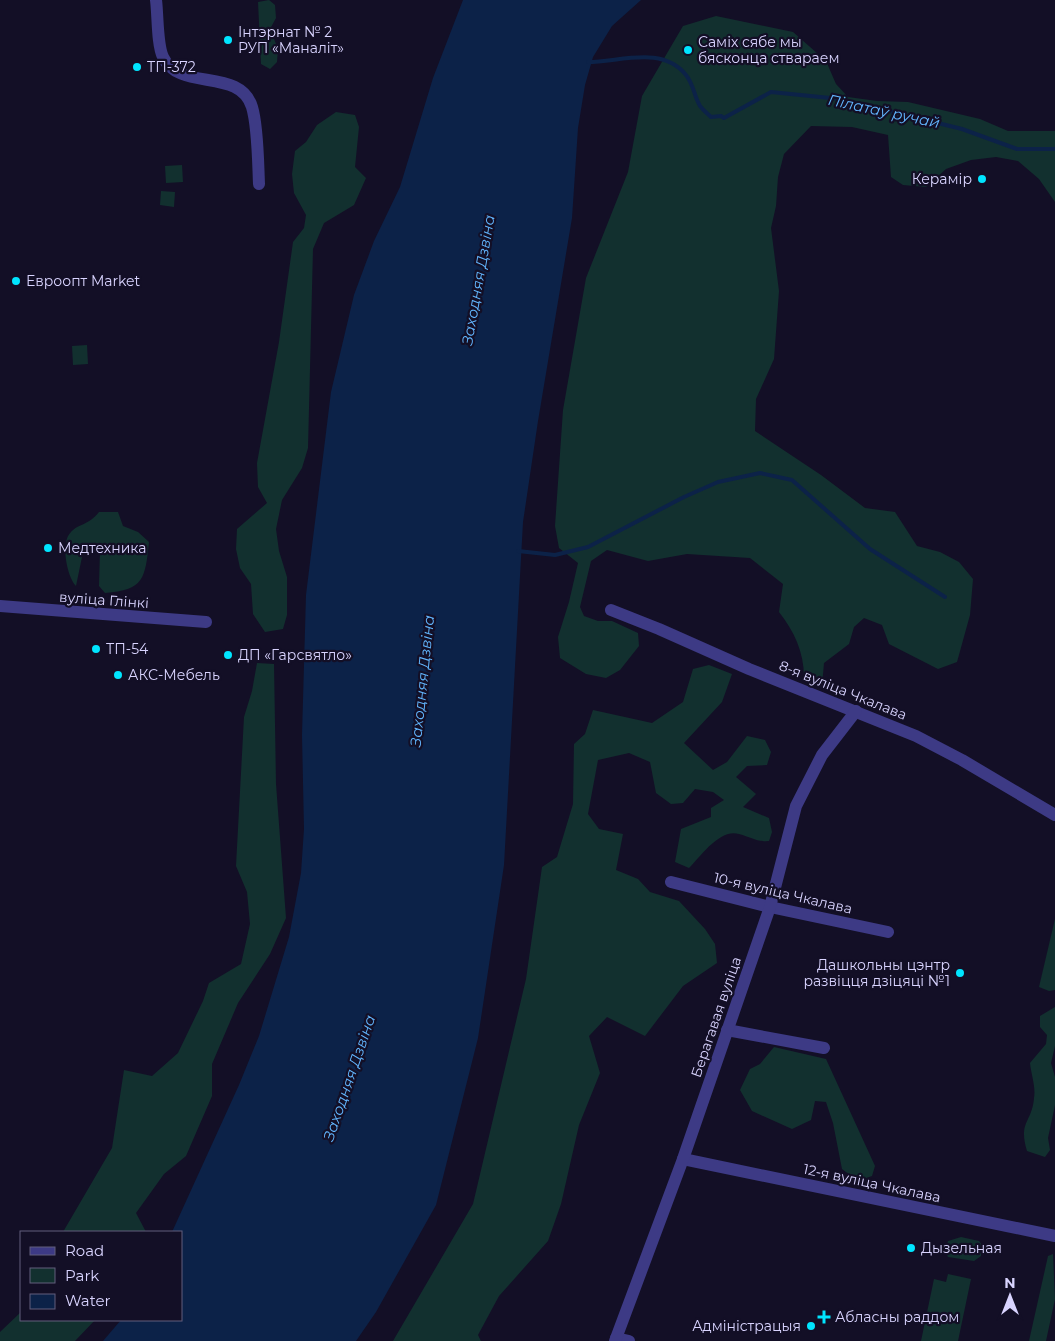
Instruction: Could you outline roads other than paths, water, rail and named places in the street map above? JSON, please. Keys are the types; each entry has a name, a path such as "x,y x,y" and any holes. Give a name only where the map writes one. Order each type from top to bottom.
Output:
{"street":[{"path":"156,0 162,56 167,64 174,71 184,75 235,87 252,106 259,184"},
{"name":"вуліца Глінкі","path":"0,606 206,622"},
{"name":"8-я вуліца Чкалава","path":"611,610 659,628 749,669 916,736 962,760 1055,816"},
{"name":"Берагавая вуліца","path":"615,1340 683,1159 770,906 796,806 822,755 856,711"},
{"name":"10-я вуліца Чкалава","path":"671,882 888,932"},
{"path":"726,1030 824,1048"},
{"name":"12-я вуліца Чкалава","path":"683,1159 1055,1236"},
{"path":"615,1340 629,1341"}],"water":[{"name":"Заходняя Дзвіна","path":"463,0 641,0 612,26 593,57 585,85 578,128 572,218 523,522 504,865 478,1038 436,1205 376,1312 356,1341 103,1341 120,1321 182,1321 182,1231 172,1231 239,1085 259,1036 289,937 301,873 304,829 302,735 306,595 331,392 354,295 374,241 400,187 433,78"}],"waterway":[{"name":"Пілатаў ручай","path":"588,62 640,57 665,60 676,66 686,75 700,106 711,117 721,116 724,118 771,92 840,99 962,129 1017,149 1055,149"},
{"path":"518,551 555,555 588,547 684,497 718,482 760,473 792,480 870,549 945,597"}],"place":[{"name":"Інтэрнат № 2 РУП «Маналіт»","path":"228,40"},
{"name":"Саміх сябе мы бясконца ствараем","path":"688,50"},
{"name":"ТП-372","path":"137,67"},
{"name":"Керамір","path":"982,179"},
{"name":"Евроопт Market","path":"16,281"},
{"name":"Медтехника","path":"48,548"},
{"name":"ТП-54","path":"96,649"},
{"name":"ДП «Гарсвятло»","path":"228,655"},
{"name":"АКС-Мебель","path":"118,675"},
{"name":"Дашкольны цэнтр развіцця дзіцяці №1","path":"960,973"},
{"name":"Дызельная","path":"911,1248"},
{"name":"Абласны раддом","path":"824,1317"},
{"name":"Адміністрацыя","path":"811,1326"}]}
